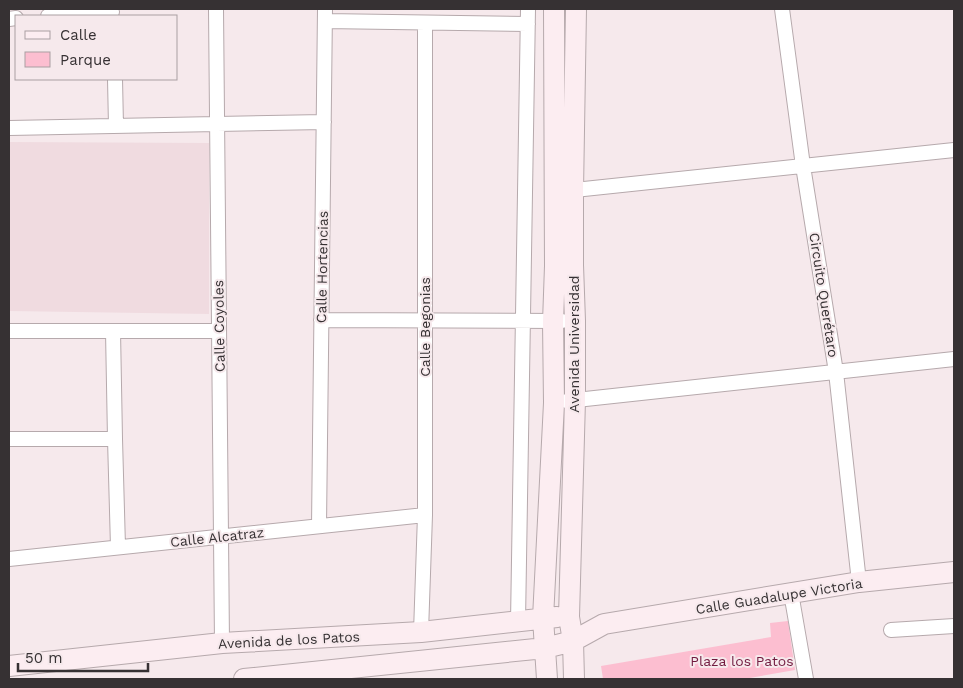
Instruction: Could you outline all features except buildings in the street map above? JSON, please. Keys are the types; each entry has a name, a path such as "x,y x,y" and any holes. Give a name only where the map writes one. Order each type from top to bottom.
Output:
{"main road":[{"name":"Avenida Universidad","path":"554,9 564,192 573,265 575,321 575,400 569,617 573,641 574,679"},
{"name":"Avenida Universidad","path":"547,679 543,618 554,403 553,322 555,266 564,192 576,9"},
{"name":"Calle Guadalupe Victoria","path":"573,641 604,624 859,582 954,572"},
{"name":"Avenida de los Patos","path":"9,666 222,643 421,632 543,618 569,617"},
{"name":"Calle Guadalupe Victoria","path":"569,617 604,624"},
{"path":"244,679 545,648 573,641"}],"street":[{"name":"Calle Coyoles","path":"216,9 222,643"},
{"path":"518,622 528,9"},
{"name":"Circuito Querétaro","path":"782,9 803,166 836,372 859,582"},
{"path":"64,15 112,12"},
{"path":"325,15 425,23 528,24"},
{"name":"Calle Hortencias","path":"319,526 325,15"},
{"name":"Calle Begonias","path":"421,632 425,515 425,23"},
{"path":"115,80 116,126"},
{"path":"9,128 324,122"},
{"path":"564,192 954,150"},
{"path":"321,320 575,321"},
{"path":"113,330 118,547"},
{"path":"9,331 219,331"},
{"path":"554,403 954,359"},
{"path":"9,439 115,439"},
{"name":"Calle Alcatraz","path":"9,559 425,515"},
{"path":"791,593 806,679"},
{"path":"891,630 954,626"}],"shaded area":[{"path":"9,142 209,143 209,314 9,311"}],"green space":[{"name":"Plaza los Patos","path":"788,621 795,670 744,679 603,679 601,666 771,637 770,623"}]}
